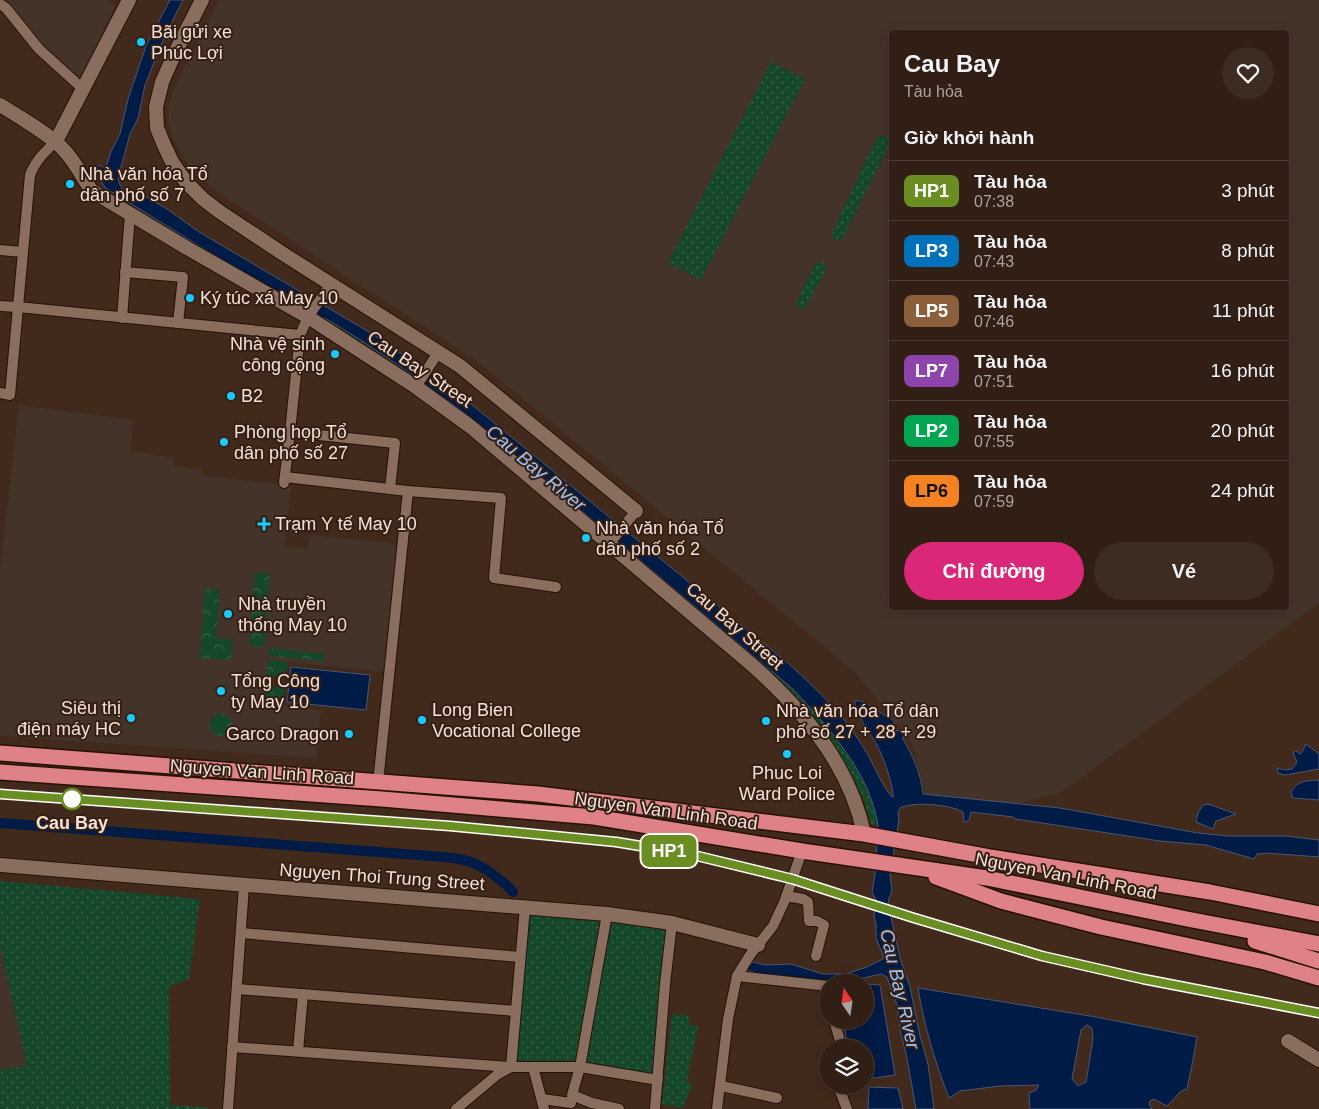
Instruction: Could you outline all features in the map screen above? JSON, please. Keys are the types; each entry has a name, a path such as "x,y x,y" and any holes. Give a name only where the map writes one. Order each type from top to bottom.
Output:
{"highway":[{"name":"Nguyen Van Linh Road","path":"0,753 538,794 865,834 908,843 1210,892 1319,914"},
{"name":"Nguyen Van Linh Road","path":"0,772 252,789 594,817 802,851 987,878 1319,944"},
{"path":"252,789 253,773"},
{"path":"904,866 1001,901 1101,927 1265,962 1319,978"},
{"path":"1187,919 1231,935 1319,961"}],"street":[{"path":"0,393 10,395 30,175 39,159 56,142 128,0"},
{"path":"202,0 162,82 156,107 157,128 172,162 186,182 220,212 328,289 439,352 460,366 494,392 636,511 609,544"},
{"path":"0,4 6,8 39,49 83,89"},
{"name":"Cau Bay Street","path":"0,104 56,142 74,162 92,190 308,317 416,387 471,427 774,685 800,712 826,746 846,778 865,834"},
{"path":"122,318 130,214"},
{"path":"0,250 23,252"},
{"path":"125,272 183,277 178,323"},
{"path":"328,289 308,317 300,335 285,480 500,498 494,578 556,587"},
{"path":"0,306 300,335"},
{"path":"416,387 439,352"},
{"path":"290,432 395,443 390,489"},
{"path":"378,783 408,490"},
{"path":"717,1109 728,1019 737,976 745,962 773,926 802,851"},
{"name":"Nguyen Thoi Trung Street","path":"0,865 607,914 672,923 758,945"},
{"path":"228,1109 244,886"},
{"path":"786,896 803,899 808,902 809,921 817,921 824,925 816,956"},
{"path":"511,1067 524,907"},
{"path":"571,1102 580,1067 607,914"},
{"path":"654,1109 672,923"},
{"path":"241,933 520,957"},
{"path":"737,976 819,985"},
{"path":"237,989 516,1010"},
{"path":"298,1051 303,994"},
{"path":"1288,1041 1319,1060"},
{"path":"232,1047 511,1067 580,1067 658,1080"},
{"path":"456,1109 498,1074 511,1067"},
{"path":"533,1067 543,1104 592,1103 619,1109"},
{"path":"721,1086 777,1098"},
{"path":"842,1094 847,1109"}],"shaded area":[{"path":"0,0 106,0 116,6 78,81 21,25"},
{"path":"219,0 1319,0 1319,603 1062,792 1017,804 926,795 912,743 856,673 477,361 217,192 197,175 184,159 174,141 169,126 168,107 174,89"},
{"name":"Tổng Công ty May 10","path":"19,405 133,420 131,451 174,458 174,466 203,469 202,476 291,485 284,546 308,549 310,535 400,544 385,672 268,660 264,704 321,710 316,758 0,736 0,570"},
{"path":"0,946 27,1065 0,1070"}],"green space":[{"path":"771,62 805,79 701,280 668,263"},
{"path":"881,136 887,137 889,146 843,237 839,241 835,240 832,233 876,139"},
{"path":"816,263 824,263 826,270 805,308 801,309 796,303"},
{"path":"318,318 325,318 362,341 461,410 794,690 834,736 857,769 874,806 878,825 871,824 865,803 852,775 833,745 616,547"},
{"path":"255,573 270,574 264,647 249,646"},
{"path":"205,589 220,590 216,638 232,639 231,660 200,658"},
{"path":"270,648 324,654 324,661 269,656"},
{"path":"268,660 288,662 286,678 267,676"},
{"path":"266,686 285,688 283,703 264,701"},
{"path":"221,714 229,717 232,725 229,733 221,736 213,733 210,725 213,717"},
{"path":"0,881 200,899 189,979 169,987 170,1105 207,1107 207,1109 0,1109 0,1070 27,1065 0,946"},
{"path":"525,907 672,923 658,1080 580,1067 511,1067"},
{"path":"672,1014 689,1016 689,1025 698,1026 687,1081 692,1085 683,1108 662,1104"}],"water":[{"name":"Cau Bay River","path":"170,0 183,0 165,35 145,85 138,118 130,134 118,178 123,190 148,198 167,209 199,232 374,335 449,386 799,673 853,731 891,796 893,797 893,793 885,763 857,711 855,701 865,703 892,719 895,723 887,731 890,733 900,730 904,734 903,739 916,765 923,794 1060,808 1198,833 1228,836 1286,836 1319,840 1319,857 1266,853 1257,854 1254,859 1206,845 1160,841 1013,817 971,812 969,820 966,822 964,821 963,812 950,807 907,805 901,807 898,812 899,819 890,875 892,891 888,904 928,1064 934,1109 916,1109 897,1005 887,977 881,974 874,976 874,974 846,974 883,959 883,955 876,938 874,916 876,900 872,892 878,825 874,806 866,787 846,752 794,690 461,410 362,341 325,318 318,318 258,282 104,186 94,171 99,165 106,167 120,134 128,99 146,46"},
{"path":"291,667 370,675 366,710 287,702"},
{"path":"1306,744 1319,754 1319,769 1285,775 1278,773 1277,768 1292,769 1297,762 1293,753 1296,751 1300,754"},
{"path":"1319,780 1319,800 1293,798 1291,792 1296,785"},
{"path":"1208,804 1236,814 1216,821 1213,829 1196,822 1198,813 1203,805"},
{"path":"753,962 765,965 791,964 823,974 819,974 819,981 760,974 746,970"},
{"path":"874,985 880,985 895,1075 874,1078 874,1039 846,1039 845,1029 874,1029"},
{"path":"918,988 1096,1017 1197,1037 1187,1089 1181,1091 1167,1106 1154,1099 1150,1101 1149,1104 1152,1109 1030,1109 1029,1093 1036,1090 1039,1085 999,1086 960,1091 949,1098 930,1043","holes":["1087,1025 1092,1028 1093,1039 1086,1082 1078,1086 1072,1079 1081,1030"]},
{"path":"874,1087 898,1088 903,1109 868,1109 869,1094 874,1094"}],"waterway":[{"path":"0,823 454,858 482,867 513,892"}],"railway":[{"path":"0,794 449,826 616,842 689,854 792,879 1042,956 1143,979 1319,1013"}],"train":[{"name":"HP1","path":"0,794 450,826 576,837 689,854 792,879 1042,956 1143,979 1319,1013"}],"place":[{"name":"Bãi gửi xe Phúc Lợi","path":"141,42"},
{"name":"Nhà văn hóa Tổ dân phố số 7","path":"70,184"},
{"name":"Ký túc xá May 10","path":"190,298"},
{"name":"Nhà vệ sinh công cộng","path":"335,354"},
{"name":"B2","path":"231,396"},
{"name":"Phòng họp Tổ dân phố số 27","path":"224,442"},
{"name":"Trạm Y tế May 10","path":"264,524"},
{"name":"Nhà văn hóa Tổ dân phố số 2","path":"586,538"},
{"name":"Nhà truyền thống May 10","path":"228,614"},
{"name":"Tổng Công ty May 10","path":"221,691"},
{"name":"Siêu thị điện máy HC","path":"131,718"},
{"name":"Long Bien Vocational College","path":"422,720"},
{"name":"Nhà văn hóa Tổ dân phố số 27 + 28 + 29","path":"766,721"},
{"name":"Garco Dragon","path":"349,734"},
{"name":"Phuc Loi Ward Police","path":"787,754"},
{"name":"Cau Bay","path":"72,799"}]}
